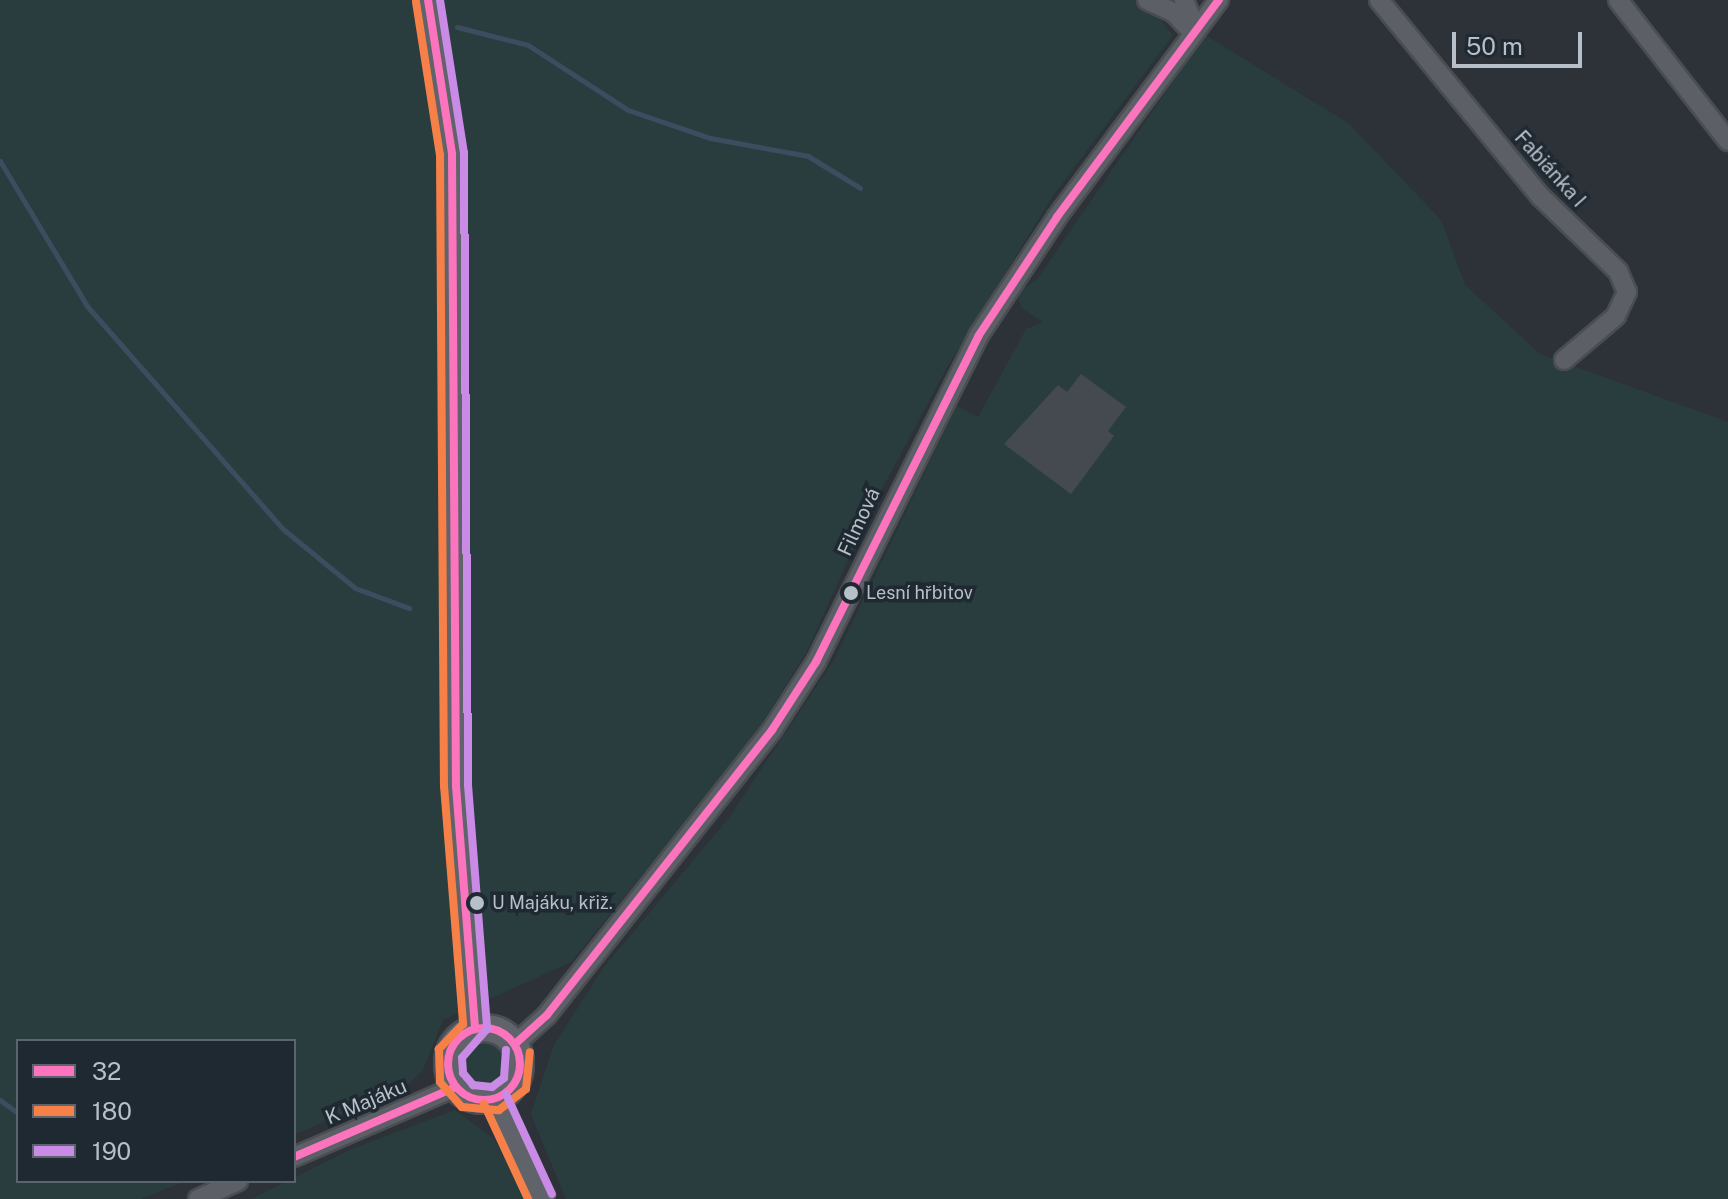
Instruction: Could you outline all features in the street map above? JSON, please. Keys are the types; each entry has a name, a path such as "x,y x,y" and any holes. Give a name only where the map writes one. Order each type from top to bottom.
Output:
{"main road":[{"path":"428,0 452,154 456,786 475,1029"},
{"path":"475,1029 495,1030 515,1044 519,1074 495,1099 477,1100 456,1087 450,1053 475,1029"},
{"path":"495,1099 541,1199"}],"street":[{"path":"1147,0 1173,12 1195,31"},
{"path":"1184,0 1195,31"},
{"name":"Filmová","path":"515,1044 547,1015 772,730 816,662 979,335 1219,0"},
{"name":"Fabiánka I","path":"1379,0 1541,197 1618,271 1627,292 1616,316 1564,360"},
{"path":"1618,0 1728,141"},
{"name":"K Majáku","path":"296,1156 456,1087"},
{"path":"198,1199 234,1183"}],"shaded area":[{"path":"0,0 1144,0 1173,35 1053,196 949,364 870,511 807,651 753,738 571,962 443,1020 423,1070 406,1086 296,1134 296,1039 16,1039 16,1183 180,1183 141,1199 0,1199"},
{"path":"1205,35 1348,123 1441,220 1465,285 1540,354 1728,422 1728,1199 566,1199 531,1114 554,1045 604,967 728,819 834,660 957,406 978,417 1026,329 1043,322 1021,307 1017,294 1038,278"},
{"path":"484,1040 501,1048 509,1065 501,1082 484,1090 467,1082 459,1065 467,1048"},
{"path":"455,1110 494,1139 527,1199 251,1199 283,1183 296,1183 296,1177 352,1149"}],"building":[{"path":"1081,374 1126,407 1108,431 1114,436 1071,494 1004,444 1058,385 1067,392"}],"waterway":[{"path":"457,27 528,45 628,110 710,138 808,156 860,188"},
{"path":"0,161 87,306 283,529 355,588 409,608"},
{"path":"0,1100 16,1112"}],"transit line":[{"name":"32","path":"428,0 452,154 456,786 475,1029"},
{"name":"190","path":"440,0 464,153 468,785 487,1029 462,1058 463,1073 473,1085 492,1087 504,1078 506,1050"},
{"name":"32","path":"515,1044 547,1015 772,730 816,662 979,335 1057,217 1219,0"},
{"name":"180","path":"416,2 440,155 444,786 463,1024 439,1049 440,1082 462,1107 499,1110 526,1089 530,1052"},
{"name":"32","path":"484,1028 504,1034 514,1044 520,1064 514,1084 504,1094 484,1100 464,1094 454,1084 448,1064 454,1044 464,1034 484,1028"},
{"name":"32","path":"296,1156 456,1087"},
{"name":"190","path":"506,1094 552,1194"},
{"name":"180","path":"484,1104 528,1199"}],"place":[{"name":"Lesní hřbitov","path":"851,593"},
{"name":"U Majáku, křiž.","path":"477,903"}]}
